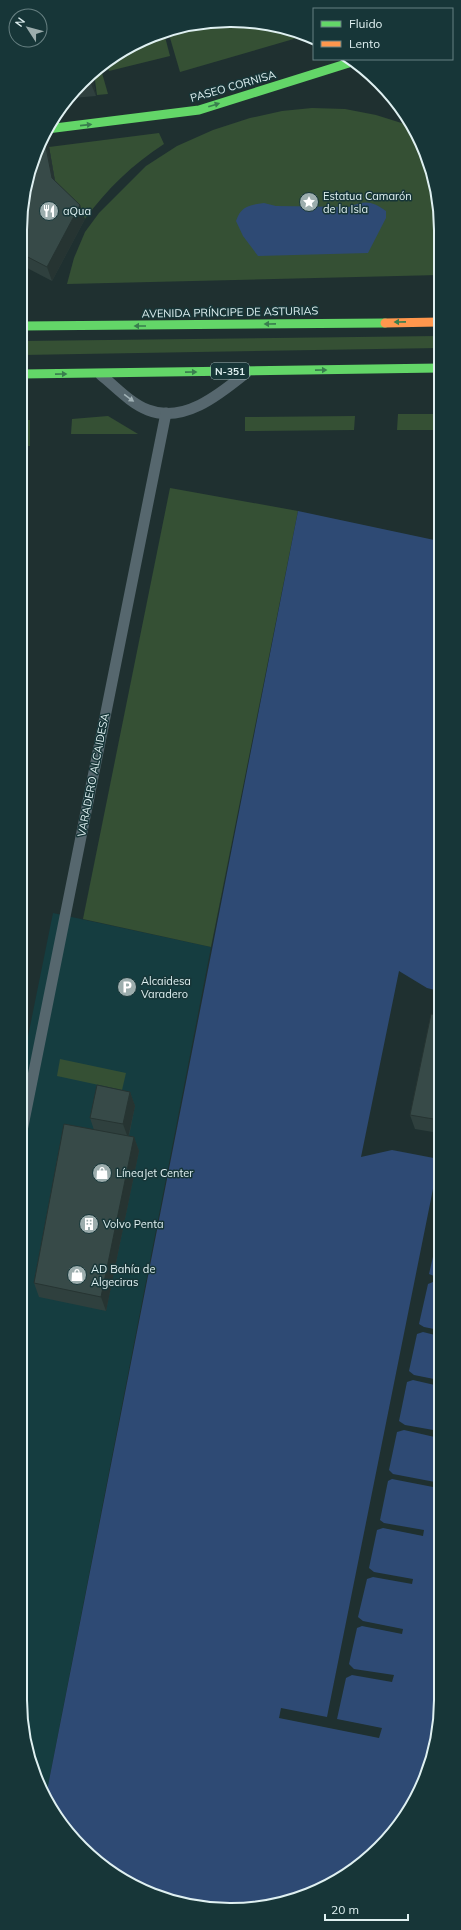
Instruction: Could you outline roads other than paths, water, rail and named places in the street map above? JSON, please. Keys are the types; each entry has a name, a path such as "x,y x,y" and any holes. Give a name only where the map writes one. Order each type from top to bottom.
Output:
{"main road":[{"name":"PASEO CORNISA","path":"55,128 199,110 347,64"},
{"name":"AVENIDA PRÍNCIPE DE ASTURIAS","path":"27,326 434,322"},
{"name":"N-351","path":"27,374 434,368"}],"lane":[{"path":"99,373 130,399 148,410 166,413 185,411 205,402 222,392 248,371"},
{"name":"VARADERO ALCAIDESA","path":"27,1106 166,413"}],"water":[{"path":"264,203 276,206 349,207 360,203 372,203 386,211 386,218 368,253 258,256 243,236 236,221 240,212 246,207"},
{"path":"298,511 434,540 434,990 427,988 399,971 361,1157 392,1150 434,1158 434,1713 430,1739 423,1765 413,1790 400,1813 383,1834 365,1852 344,1869 308,1888 283,1896 244,1903 217,1903 178,1896 153,1888 129,1876 117,1869 96,1852 78,1834 61,1813 47,1789"}],"place":[{"name":"Estatua Camarón de la Isla","path":"309,202"},
{"name":"aQua","path":"49,211"},
{"name":"Alcaidesa Varadero","path":"127,987"},
{"name":"LíneaJet Center","path":"102,1173"},
{"name":"Volvo Penta","path":"89,1224"},
{"name":"AD Bahía de Algeciras","path":"77,1275"}]}
